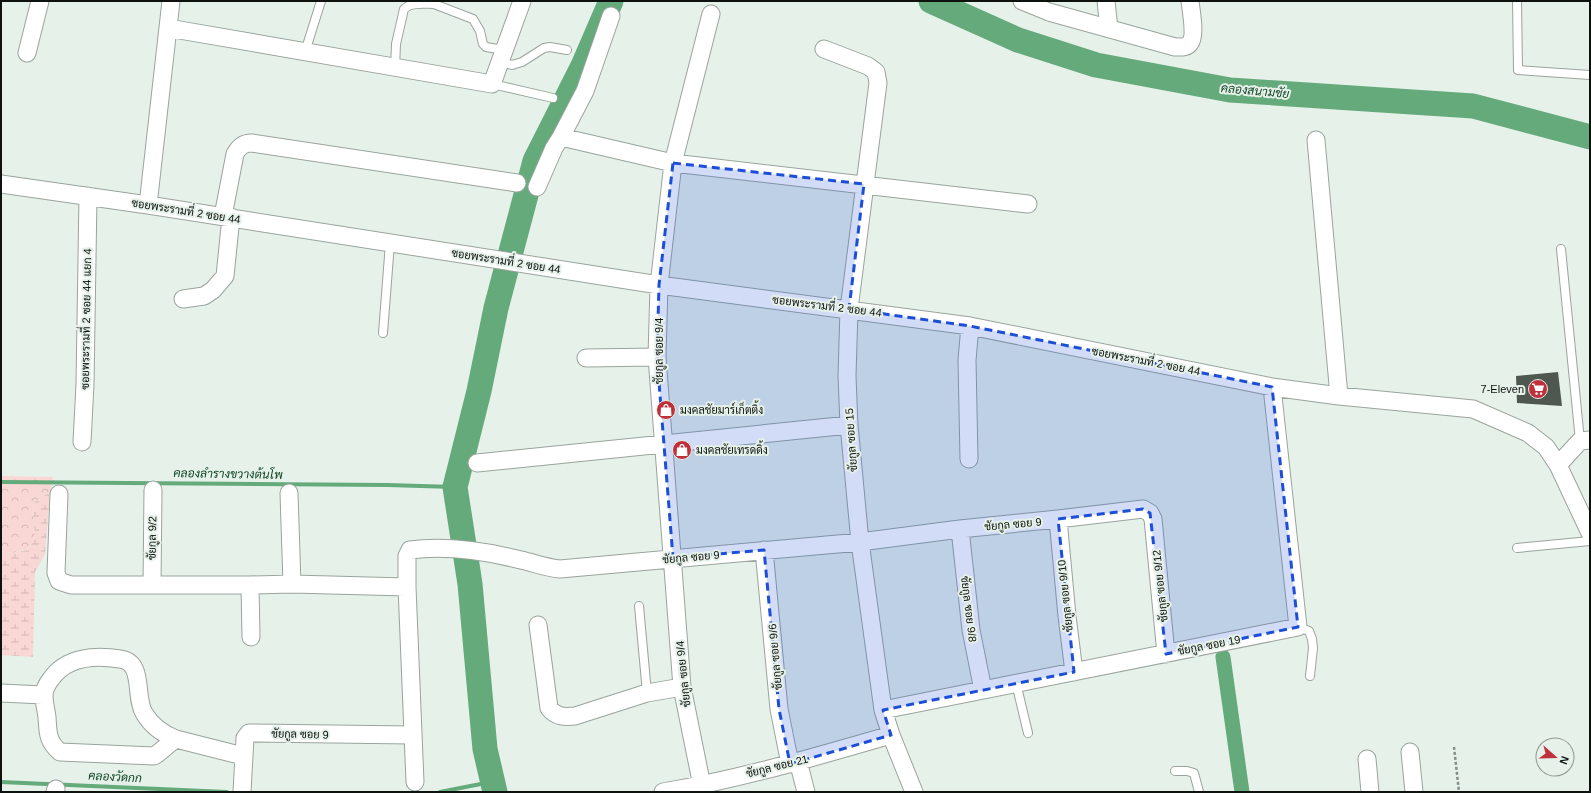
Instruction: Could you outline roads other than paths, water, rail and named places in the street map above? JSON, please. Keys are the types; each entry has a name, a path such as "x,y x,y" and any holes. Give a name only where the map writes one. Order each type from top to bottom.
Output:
{"street":[{"path":"27,52 40,1"},
{"path":"148,205 170,1"},
{"path":"168,28 492,84 522,1"},
{"path":"1022,1 1049,12 1175,48 1184,47 1190,44 1194,36 1190,1"},
{"path":"1106,1 1109,30"},
{"name":"ชัยกูล ซอย 9/4","path":"703,789 682,687 656,357 659,285 673,163 711,14"},
{"path":"537,187 554,148 585,90 611,16"},
{"name":"ชัยกูล ซอย 15","path":"824,49 868,66 876,72 878,83 849,309 847,376 860,542 883,710 891,736 914,792"},
{"path":"561,137 673,163 1028,204"},
{"path":"1316,140 1339,396"},
{"path":"183,299 204,296 213,290 225,276 227,217 235,154 239,147 246,143 517,183"},
{"name":"ซอยพระรามที่ 2 ซอย 44","path":"1,184 522,262 659,285 970,326 1272,387 1339,396 1473,409 1528,433 1546,446 1558,465 1590,533"},
{"name":"ซอยพระรามที่ 2 ซอย 44 แยก 4","path":"82,442 85,384 88,196"},
{"path":"969,459 967,360 970,326"},
{"path":"586,358 656,357"},
{"path":"1272,387 1298,627"},
{"path":"477,463 850,426"},
{"path":"1558,465 1585,440"},
{"name":"ชัยกูล 9/2","path":"152,586 153,490"},
{"path":"289,493 292,584"},
{"path":"59,494 56,573 59,581 70,585 250,586 292,584 407,587"},
{"name":"ชัยกูล ซอย 9","path":"415,782 407,587 407,556 410,550 446,548 475,550 551,568 860,542 960,528 1058,520 1143,509 1150,512 1153,519"},
{"name":"ชัยกูล ซอย 9/12","path":"1153,519 1166,654"},
{"name":"ชัยกูล ซอย 9/10","path":"1058,520 1066,616 1074,672"},
{"name":"ชัยกูล ซอย 9/8","path":"960,528 971,630 982,690"},
{"name":"ชัยกูล ซอย 9/6","path":"764,550 779,709 794,762 806,792"},
{"path":"250,586 251,637"},
{"path":"538,624 549,708 554,714 563,717 575,716 647,693 682,687"},
{"name":"ชัยกูล ซอย 19","path":"883,710 1298,627"},
{"path":"176,739 154,756 147,757 60,752 49,740 44,694 47,684 54,675 68,663 88,657 121,659 128,662 136,670 139,700 144,713 165,735 243,756"},
{"path":"1,693 44,694"},
{"name":"ชัยกูล ซอย 9","path":"242,786 245,738 249,733 412,735"},
{"name":"ชัยกูล ซอย 21","path":"663,792 703,789 794,762 891,736"},
{"path":"1410,752 1414,792"},
{"path":"1367,759 1370,792"}],"lane":[{"path":"305,52 321,1"},
{"path":"1518,1 1518,70 1590,75"},
{"path":"395,68 396,44 404,9 407,5 412,4 434,2 473,19 480,31 483,44 502,56 512,65 522,62 544,48 550,47 567,50"},
{"path":"492,84 553,98"},
{"path":"383,333 390,243"},
{"path":"1561,249 1585,440"},
{"path":"1517,548 1590,541"},
{"path":"639,606 647,693"},
{"path":"1298,627 1309,631 1312,639 1310,676"},
{"path":"1016,683 1028,733"},
{"path":"1175,771 1187,771 1194,774 1198,792"}],"waterway":[{"path":"495,792 485,749 470,584 455,487 479,391 496,308 535,161 583,66 611,1"},
{"name":"คลองสนามชัย","path":"931,1 1018,40 1096,65 1230,90 1473,106 1590,137"},
{"name":"คลองลำรางขวางต้นโพ","path":"1,482 387,485 455,487"},
{"path":"1223,657 1242,792"},
{"name":"คลองวัดกก","path":"1,782 227,792"},
{"name":"คลองวัดกก","path":"440,792 491,782"}],"place":[{"name":"7-Eleven","path":"1538,389"},
{"name":"มงคลชัยมาร์เก็ตติ้ง","path":"666,410"},
{"name":"มงคลชัยเทรดดิ้ง","path":"682,450"}]}
